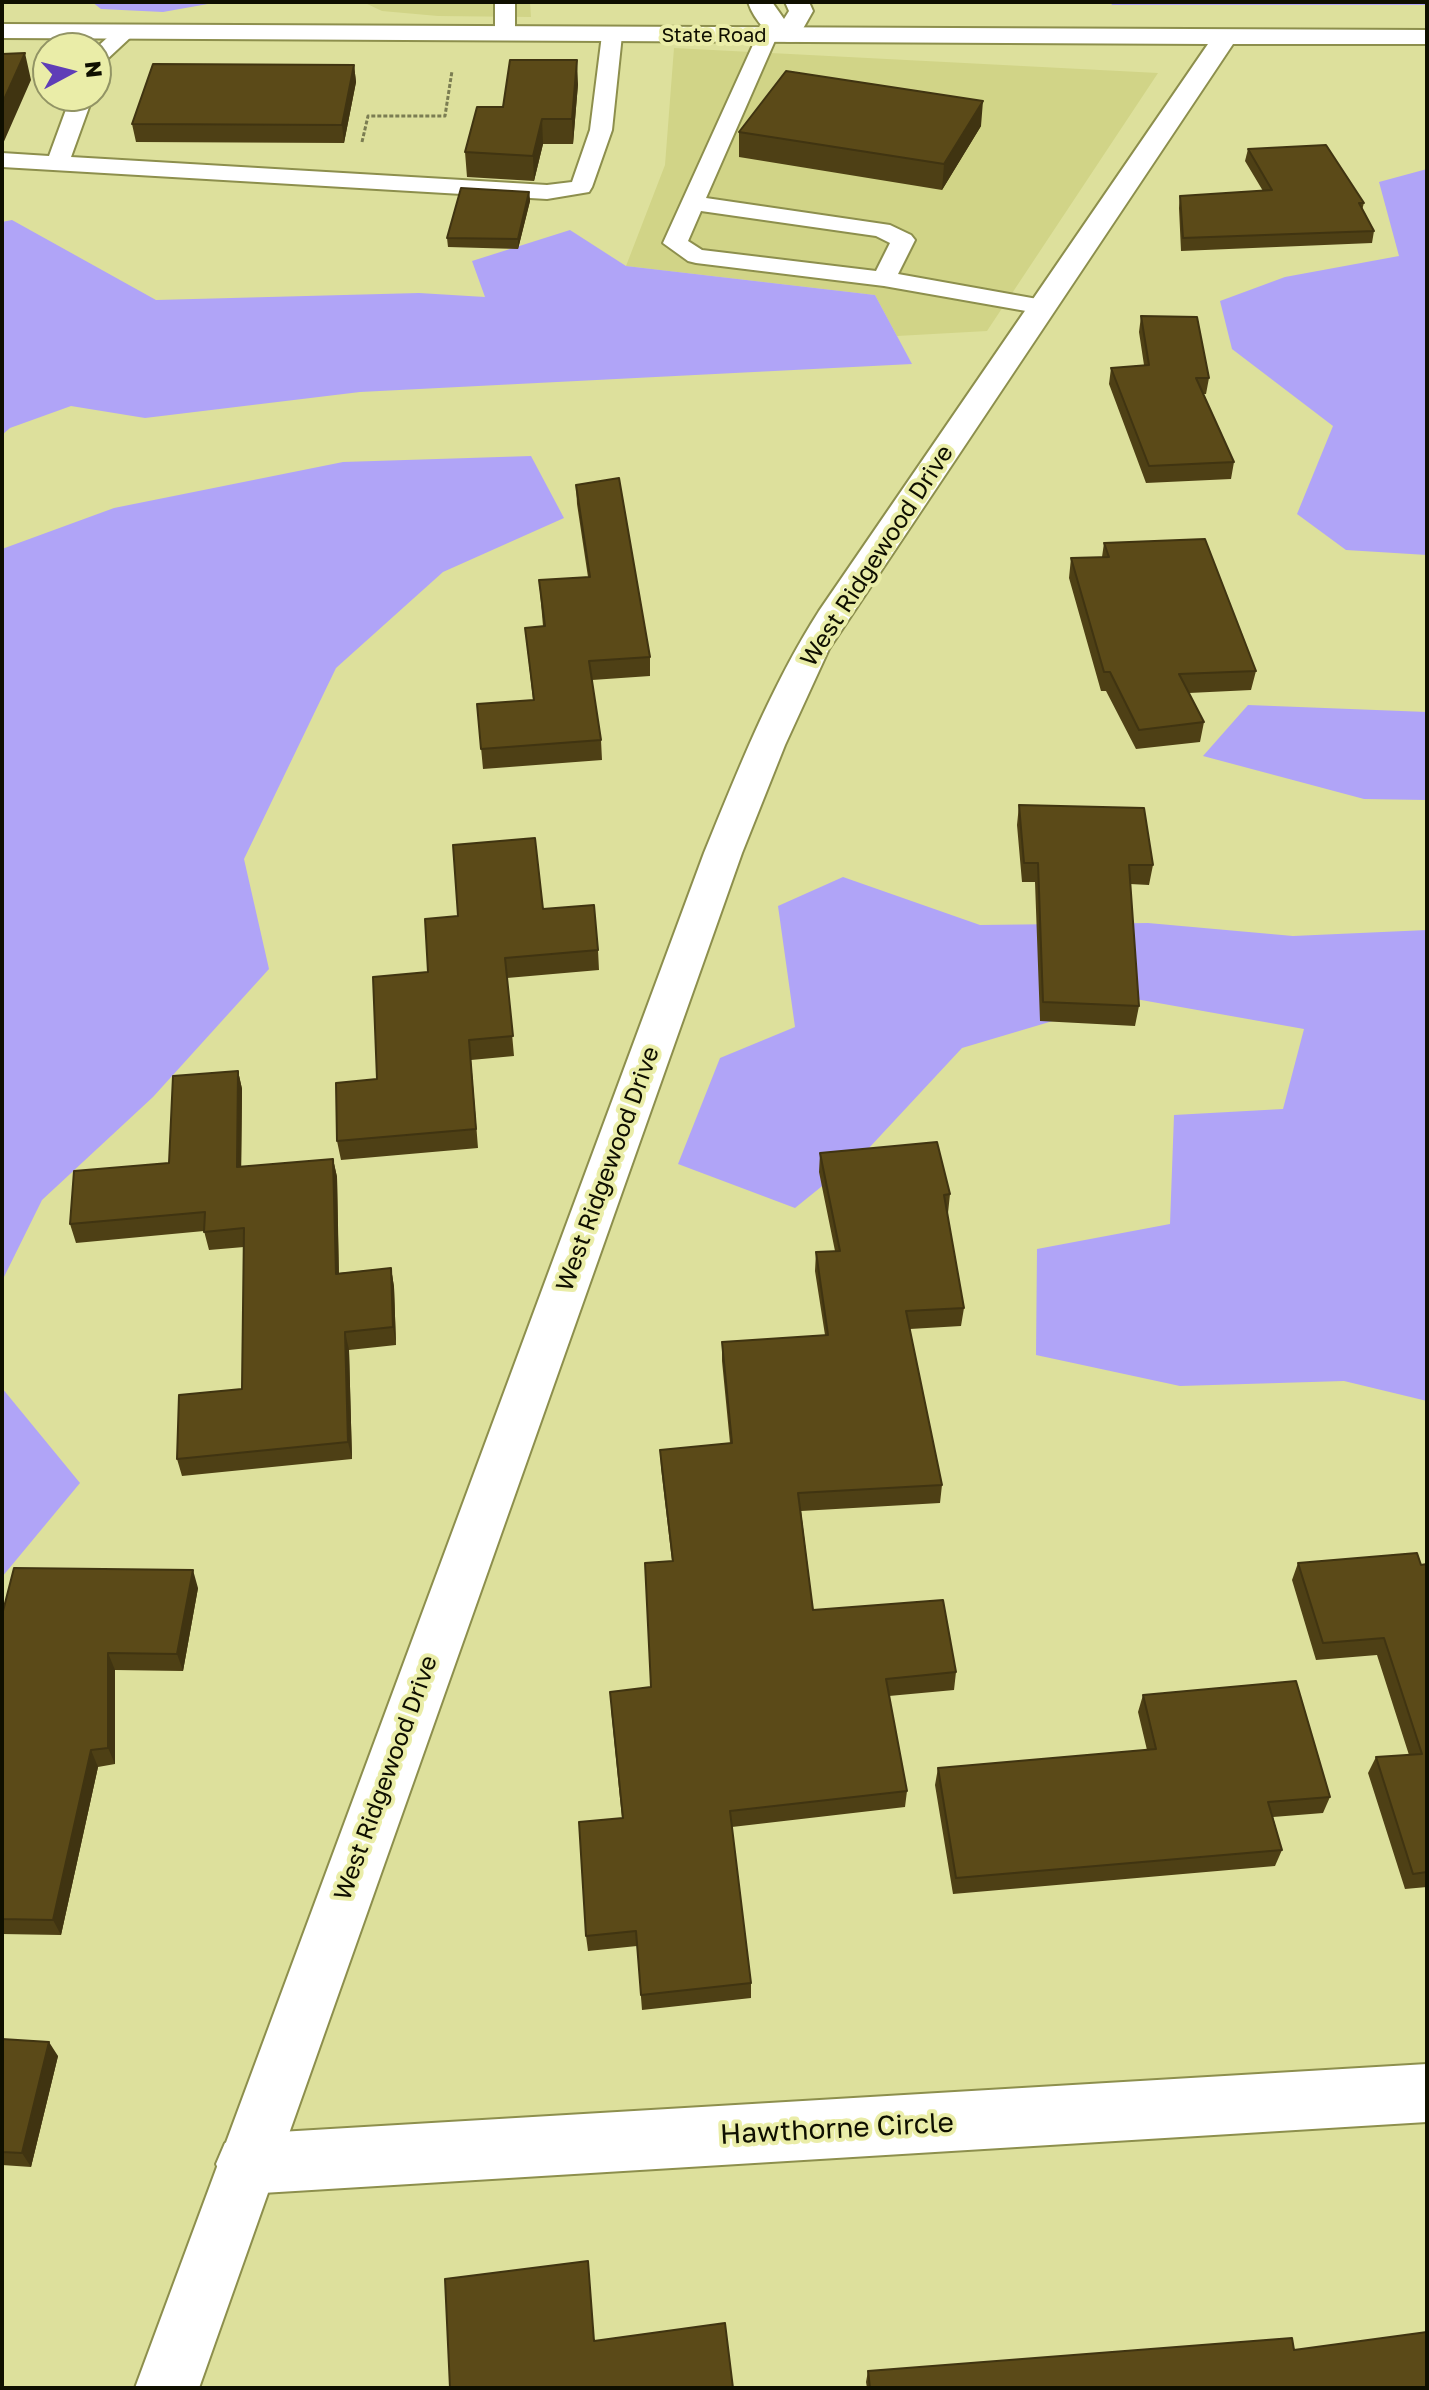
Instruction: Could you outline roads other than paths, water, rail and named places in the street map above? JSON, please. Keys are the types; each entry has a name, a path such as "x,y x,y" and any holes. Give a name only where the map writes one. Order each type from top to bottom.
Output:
{"street":[{"path":"760,2 777,36 801,11 797,2"},
{"path":"315,8 340,32"},
{"name":"State Road","path":"2,31 1427,37"},
{"name":"West Ridgewood Drive","path":"167,2388 712,883 767,745 820,636 1224,38"},
{"name":"Hawthorne Circle","path":"246,2164 1427,2093"}],"lane":[{"path":"505,2 505,35"},
{"path":"112,44 125,32"},
{"path":"2,160 547,192 581,187 601,130 612,35"},
{"path":"777,36 675,243 696,256 884,279 1043,307"},
{"path":"58,162 76,112"},
{"path":"695,203 882,230 903,240 884,279"}]}
